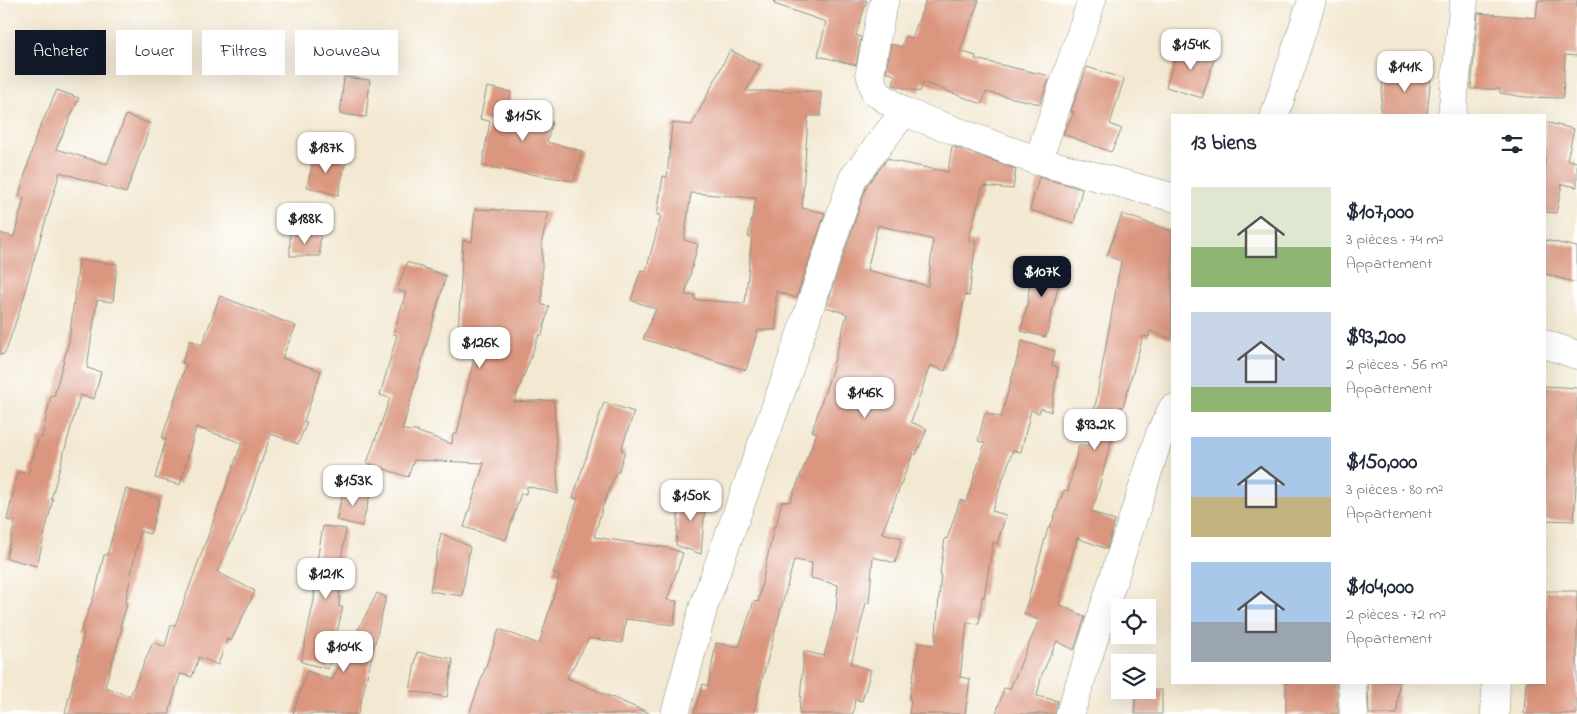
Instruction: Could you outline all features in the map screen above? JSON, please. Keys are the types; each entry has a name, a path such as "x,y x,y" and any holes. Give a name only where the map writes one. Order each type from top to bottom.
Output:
{"street":[{"path":"885,0 870,73 875,92 904,112 1038,161 1171,197"},
{"path":"1038,161 1092,0"},
{"path":"1275,114 1312,0"},
{"path":"1452,114 1464,0"},
{"path":"675,714 704,605 786,378 853,178 904,112"},
{"path":"1546,344 1577,355"},
{"path":"1070,714 1160,434 1171,412"},
{"path":"1352,684 1354,714"},
{"path":"1495,714 1496,684"}],"building":[{"path":"775,0 867,0 856,35 861,37 856,65 818,56 826,22 774,4"},
{"path":"926,0 979,0 960,51 976,56 975,59 1050,76 1040,104 986,92 982,104 923,82 920,92 893,85 895,75 886,72 891,44 902,47 905,36 912,38"},
{"path":"1538,0 1577,0 1577,56 1565,55 1563,98 1525,97 1500,93 1500,89 1471,89 1478,13 1536,18"},
{"path":"1180,43 1216,54 1202,98 1166,87"},
{"path":"730,50 760,65 746,91 821,91 821,116 808,116 802,208 825,213 796,298 776,291 776,330 758,330 746,370 643,339 656,309 631,300 641,270 646,271 661,215 657,215 663,176 667,177 672,123 692,125","holes":["691,193 756,198 748,237 752,238 745,303 695,300 695,295 685,295 698,244 684,240"]},
{"path":"1087,67 1124,79 1110,124 1122,129 1111,152 1063,134 1074,112 1071,111"},
{"path":"1384,70 1431,74 1427,114 1380,114"},
{"path":"344,77 370,80 366,117 340,114"},
{"path":"487,87 511,92 508,110 552,122 547,142 582,151 574,181 482,166 490,121 480,119"},
{"path":"57,90 79,98 56,149 107,164 126,115 151,124 126,193 60,172 26,291 3,355 0,354 0,233 14,237 24,198 19,196 36,136"},
{"path":"1546,122 1574,129 1567,160 1577,162 1577,187 1562,184 1556,213 1546,212"},
{"path":"952,146 1016,169 1013,189 983,186 968,241 976,241 969,296 965,295 956,341 945,371 930,365 911,422 927,429 916,455 913,453 882,533 902,538 895,563 873,557 869,603 866,603 851,664 871,670 862,701 855,699 853,714 799,714 804,651 824,656 836,612 838,585 811,578 812,563 794,560 753,714 694,714 703,684 708,686 716,643 739,647 754,601 758,602 774,526 776,526 782,501 790,502 817,433 812,431 832,370 847,314 826,307 867,185 888,158 893,161 948,172","holes":["878,225 933,240 928,286 867,270"]},
{"path":"315,152 346,161 338,195 307,187"},
{"path":"1039,177 1082,189 1074,223 1030,210"},
{"path":"475,209 549,212 542,240 542,305 549,306 542,335 539,335 514,402 554,400 558,494 527,486 526,494 521,493 506,540 464,527 484,463 414,460 408,477 367,463 390,398 380,395 397,335 393,334 406,293 397,290 407,262 446,276 402,430 416,431 452,444 453,434 457,434 474,358 457,353 463,240 472,242"},
{"path":"1122,214 1171,231 1171,339 1150,331 1149,337 1143,336 1123,407 1120,407 1091,512 1115,521 1107,549 1077,538 1059,604 1085,617 1074,650 1057,641 1042,674 1037,696 1058,701 1055,714 996,714 1004,688 1010,689 1039,620 1024,614 1048,528 1050,528 1064,490 1068,491 1079,445 1088,446 1121,261 1107,256"},
{"path":"290,233 320,233 320,256 290,256"},
{"path":"1546,240 1577,247 1577,283 1546,274"},
{"path":"79,260 117,264 113,302 97,300 87,368 101,372 94,399 80,395 51,499 53,499 37,566 6,558 15,522 7,520 18,472 28,474 39,437 42,438 51,395 54,396 69,341"},
{"path":"1034,261 1063,266 1046,337 1021,331 1029,297"},
{"path":"220,296 296,326 282,358 321,371 304,421 307,422 298,444 271,434 240,523 217,572 255,591 231,641 227,639 218,665 199,657 192,677 180,674 170,714 65,714 84,632 81,631 96,590 104,555 107,555 126,489 160,499 150,534 140,531 125,604 127,605 120,627 122,628 105,687 130,696 153,642 165,647 171,625 175,626 242,443 196,427 180,485 155,478 166,439 162,438 186,364 182,363 190,340 202,345"},
{"path":"1022,341 1055,351 1052,365 1058,367 1051,412 1041,408 1039,413 1031,410 1021,452 1013,450 992,511 1006,515 997,544 993,542 984,597 982,596 979,624 967,623 960,677 970,679 965,714 909,714 911,699 909,699 919,643 935,645 940,573 945,538 947,539 960,500 966,502 985,443 978,441 985,413 1001,417"},
{"path":"1546,386 1577,388 1577,470 1574,521 1546,520"},
{"path":"604,402 634,412 621,450 625,451 618,473 616,472 602,509 594,537 668,548 683,553 667,600 677,601 674,625 626,619 622,643 589,638 567,678 651,714 469,714 499,629 539,644 560,575 553,573 578,499 573,498"},
{"path":"344,488 370,495 362,526 336,520"},
{"path":"680,493 706,495 701,554 676,545"},
{"path":"323,526 346,529 341,561 339,607 343,607 328,669 301,662 314,600 316,566"},
{"path":"441,533 470,547 462,596 430,591"},
{"path":"1546,591 1577,591 1577,714 1524,714 1526,684 1546,684"},
{"path":"377,593 386,597 358,714 293,714 307,671 332,680"},
{"path":"417,652 453,659 447,697 410,691"},
{"path":"1286,684 1336,684 1338,714 1286,714"},
{"path":"1368,684 1399,684 1397,714 1369,714"},
{"path":"1156,690 1162,690 1162,714 1135,714 1135,699 1156,699"}]}
